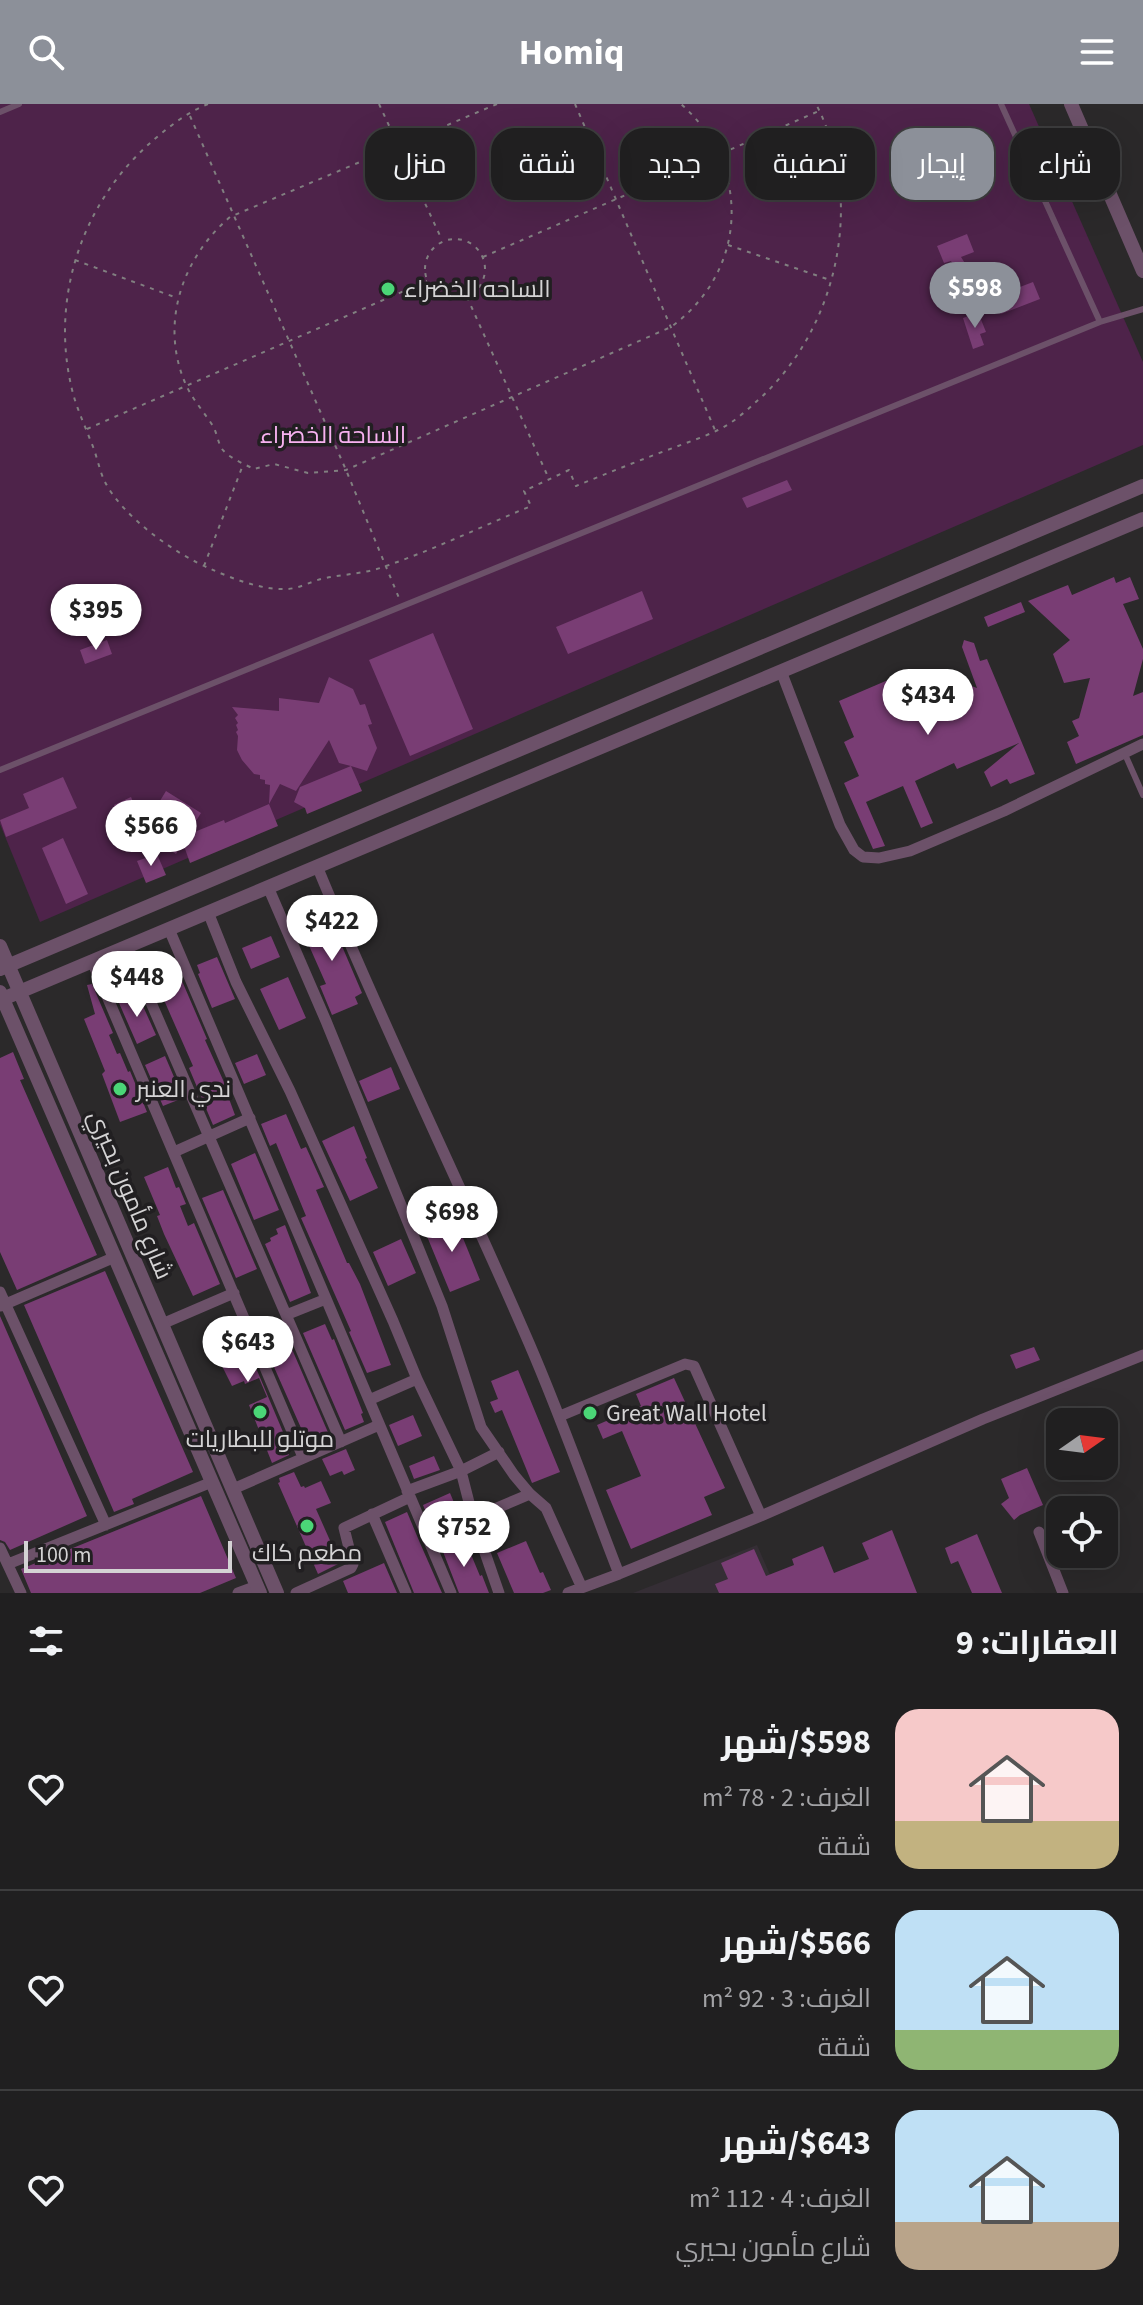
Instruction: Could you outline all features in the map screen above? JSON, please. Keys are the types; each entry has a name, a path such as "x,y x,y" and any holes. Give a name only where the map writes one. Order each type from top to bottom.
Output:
{"street":[{"path":"1071,104 1143,271"},
{"path":"4,967 1143,486"},
{"path":"1,997 127,947 1143,519"},
{"path":"781,671 840,825 854,850 863,857 879,858 910,851 1004,811 1143,744"},
{"path":"317,866 358,965 457,1178 560,1416 619,1574"},
{"path":"268,887 442,1306 481,1427 530,1494 546,1508 582,1588"},
{"path":"208,912 236,982 290,1091 461,1471 473,1518 499,1593"},
{"path":"169,929 451,1593"},
{"name":"شارع مأمون بحيري","path":"0,946 4,967 19,992 277,1593"},
{"path":"127,947 341,1442"},
{"path":"92,961 303,1457"},
{"name":"شارع مأمون بحيري","path":"1,997 258,1589"},
{"path":"174,1152 250,1118"},
{"path":"2,1305 115,1257"},
{"path":"0,1292 2,1305 106,1525"},
{"path":"162,1324 234,1293"},
{"path":"286,1315 326,1299"},
{"path":"568,1593 761,1516 949,1434 1143,1355"},
{"path":"560,1416 685,1364 694,1366 761,1516"},
{"path":"369,1400 417,1379"},
{"path":"233,1489 379,1425"},
{"path":"296,1593 351,1568 353,1564 344,1528 499,1452"},
{"path":"8,1564 212,1482"},
{"path":"428,1540 530,1494"},
{"path":"372,1514 406,1593"},
{"path":"1039,1532 1063,1593"},
{"path":"0,1548 21,1593"},
{"path":"238,1593 258,1589"}],"lane":[{"path":"0,112 19,104"},
{"path":"1001,104 1100,322"},
{"path":"0,770 1100,322 1143,309"},
{"path":"1124,752 1143,795"}],"path":[{"path":"208,104 189,114 148,145 116,179 85,233 75,260 65,324 71,386 106,483 147,529 204,566 242,581 288,589 386,566 531,506 524,491 569,470 576,486 715,431 744,413 767,393 787,370 818,318 831,280 840,230 837,169 816,104"},
{"path":"379,104 390,128"},
{"path":"441,128 497,104"},
{"path":"575,104 715,431"},
{"path":"681,104 703,128"},
{"path":"729,151 819,111"},
{"path":"189,114 346,470 402,607"},
{"path":"365,160 235,215 216,229 186,274 178,298 174,327 178,363 186,386 213,426 223,450 254,469 274,464 308,473 346,470 671,327 693,309 710,288 722,264 731,225 729,187"},
{"path":"483,257 620,197"},
{"path":"424,200 443,241"},
{"path":"462,239 471,243 483,257 485,276 481,285 467,297 448,299 440,296 427,281 425,272 429,254 443,241 462,239"},
{"path":"728,245 831,280"},
{"path":"75,260 178,298"},
{"path":"86,430 427,281"},
{"path":"467,297 549,480"},
{"path":"204,566 244,464"}],"shaded area":[{"path":"757,1545 778,1593 633,1593"}],"green space":[{"name":"الساحة الخضراء","path":"0,104 1029,104 1040,128 1010,128 1010,200 1071,200 1143,362 1143,445 40,922 0,824"}],"building":[{"path":"967,234 974,252 961,257 968,268 958,274 951,261 944,263 937,246"},
{"path":"1033,282 1040,299 1001,314 994,297"},
{"path":"978,312 986,332 980,334 984,345 973,349 963,318"},
{"path":"787,480 792,490 747,508 742,498"},
{"path":"1114,577 1116,583 1130,577 1139,599 1123,604 1143,649 1133,696 1143,692 1143,735 1076,764 1067,742 1079,736 1072,721 1079,718 1090,678 1064,683 1053,654 1070,640 1028,601 1068,585 1072,595"},
{"path":"642,591 653,619 568,654 556,627"},
{"path":"1021,602 1025,612 988,627 984,617"},
{"path":"433,633 473,729 410,756 369,660"},
{"path":"107,640 112,654 85,664 80,650"},
{"path":"964,640 974,643 980,661 987,659 1035,774 1010,784 1007,779 991,787 984,772 1019,743 957,769 954,763 915,781 933,823 921,828 903,786 866,802 885,846 873,849 844,783 859,776 844,742 854,737 839,701 895,677 897,682 910,676 923,708 934,681 938,683 941,675 977,688 962,647"},
{"path":"329,677 353,689 360,705 365,704 372,724 368,725 377,748 367,771 339,763 329,740 296,791 280,784 269,804 270,785 260,779 260,775 254,774 237,750 238,723 235,718 238,715 232,707 279,711 279,698 319,703"},
{"path":"351,766 362,791 307,814 305,808 294,802 300,787"},
{"path":"63,777 77,808 6,837 0,820 29,808 23,794"},
{"path":"166,791 201,813 187,835 269,804 278,826 190,863 183,843 176,854 141,832 143,828 117,835 112,816 118,814 114,805 131,797 144,827"},
{"path":"63,838 88,894 66,904 42,848"},
{"path":"157,854 166,875 146,883 137,861"},
{"path":"327,911 362,993 355,997 358,1004 332,1015 320,986 326,984 299,923"},
{"path":"271,936 280,957 251,969 242,948"},
{"path":"217,957 235,999 212,1008 197,965"},
{"path":"288,977 306,1018 279,1030 260,989"},
{"path":"182,981 235,1115 213,1125 189,1068 193,1066 160,991"},
{"path":"92,984 113,1033 109,1035 117,1054 120,1053 130,1071 147,1112 120,1122 102,1074 105,1071 84,1019 95,1014 87,985"},
{"path":"138,995 156,1035 137,1044 119,1003"},
{"path":"13,1052 24,1079 20,1080 97,1255 17,1290 0,1252 0,1058"},
{"path":"257,1054 266,1075 244,1084 235,1063"},
{"path":"165,1056 183,1098 163,1106 145,1065"},
{"path":"391,1067 400,1089 368,1102 359,1081"},
{"path":"286,1114 301,1149 306,1147 324,1187 316,1190 347,1263 360,1284 391,1365 367,1373 301,1218 306,1216 276,1143 270,1146 261,1124"},
{"path":"354,1126 378,1188 350,1201 322,1141"},
{"path":"255,1153 279,1210 254,1220 231,1164"},
{"path":"168,1167 186,1204 180,1206 188,1226 194,1223 220,1284 193,1296 164,1234 157,1216 160,1215 144,1177"},
{"path":"223,1190 257,1269 236,1278 202,1198"},
{"path":"454,1216 480,1280 450,1292 424,1229"},
{"path":"285,1225 311,1293 290,1302 265,1244 278,1234 276,1229"},
{"path":"401,1239 416,1273 388,1286 373,1252"},
{"path":"105,1271 193,1472 132,1499 134,1504 114,1512 24,1305"},
{"path":"0,1316 87,1516 10,1550 0,1540"},
{"path":"234,1316 243,1337 239,1339 247,1358 251,1356 283,1432 279,1434 289,1455 272,1463 249,1405 267,1397 259,1378 232,1386 215,1352 220,1350 210,1326"},
{"path":"325,1324 363,1413 364,1422 345,1430 303,1333"},
{"path":"288,1340 330,1437 309,1446 266,1349"},
{"path":"1034,1347 1040,1360 1016,1369 1010,1355"},
{"path":"518,1370 560,1472 532,1483 502,1410 495,1413 490,1402 498,1399 491,1381"},
{"path":"674,1378 725,1488 704,1497 712,1515 631,1549 606,1490 641,1476 622,1431 603,1439 597,1425 641,1406 636,1394"},
{"path":"413,1415 422,1436 398,1446 389,1425"},
{"path":"346,1449 355,1470 330,1476 322,1459"},
{"path":"434,1456 440,1470 414,1479 409,1466"},
{"path":"1027,1468 1043,1505 1014,1520 1001,1504 1009,1498 1001,1479"},
{"path":"294,1472 301,1487 321,1481 331,1503 316,1509 340,1563 318,1574 278,1483 279,1478"},
{"path":"450,1493 458,1512 438,1525 429,1520 423,1505"},
{"path":"201,1496 236,1578 200,1593 31,1593 21,1569"},
{"path":"407,1512 442,1593 414,1593 385,1522"},
{"path":"892,1530 917,1593 719,1593 715,1584 728,1579 721,1563 754,1549 766,1576 794,1565 792,1559 823,1546 834,1573 869,1559 862,1543"},
{"path":"977,1534 1002,1593 972,1593 958,1561 951,1564 945,1548"},
{"path":"465,1540 489,1593 459,1593 442,1549"},
{"path":"526,1541 551,1590 514,1593 497,1553"},
{"path":"384,1563 397,1593 348,1593 343,1581"}],"place":[{"name":"الساحه الخضراء","path":"388,289"},
{"name":"ندي العنبر","path":"120,1089"},
{"name":"موتلو للبطاريات","path":"260,1412"},
{"name":"Great Wall Hotel","path":"590,1413"},
{"name":"مطعم كاك","path":"307,1526"}]}
